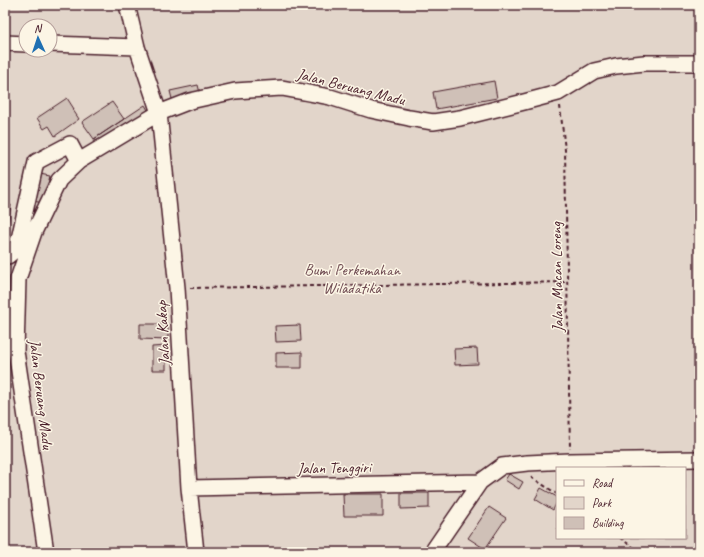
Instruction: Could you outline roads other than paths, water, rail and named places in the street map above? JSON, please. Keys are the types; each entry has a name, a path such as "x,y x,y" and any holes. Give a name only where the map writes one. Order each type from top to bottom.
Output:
{"street":[{"name":"Jalan Kakap","path":"127,5 137,47 159,113 177,288 189,488 196,552"},
{"path":"5,43 18,44"},
{"path":"58,44 137,47"},
{"name":"Jalan Beruang Madu","path":"46,552 16,351 12,280 59,180 79,161 159,113 190,101 236,91 282,88 330,97 371,110 433,122 460,118 558,92 594,71 616,66 644,63 699,63"},
{"path":"5,256 8,256 14,251 19,239 36,162 70,144 79,161"},
{"path":"432,552 480,482 502,466 570,460 699,459"},
{"name":"Jalan Tenggiri","path":"189,488 480,482"}],"park label":[{"name":"Bumi Perkemahan Wiladatika","path":"352,278"}]}
